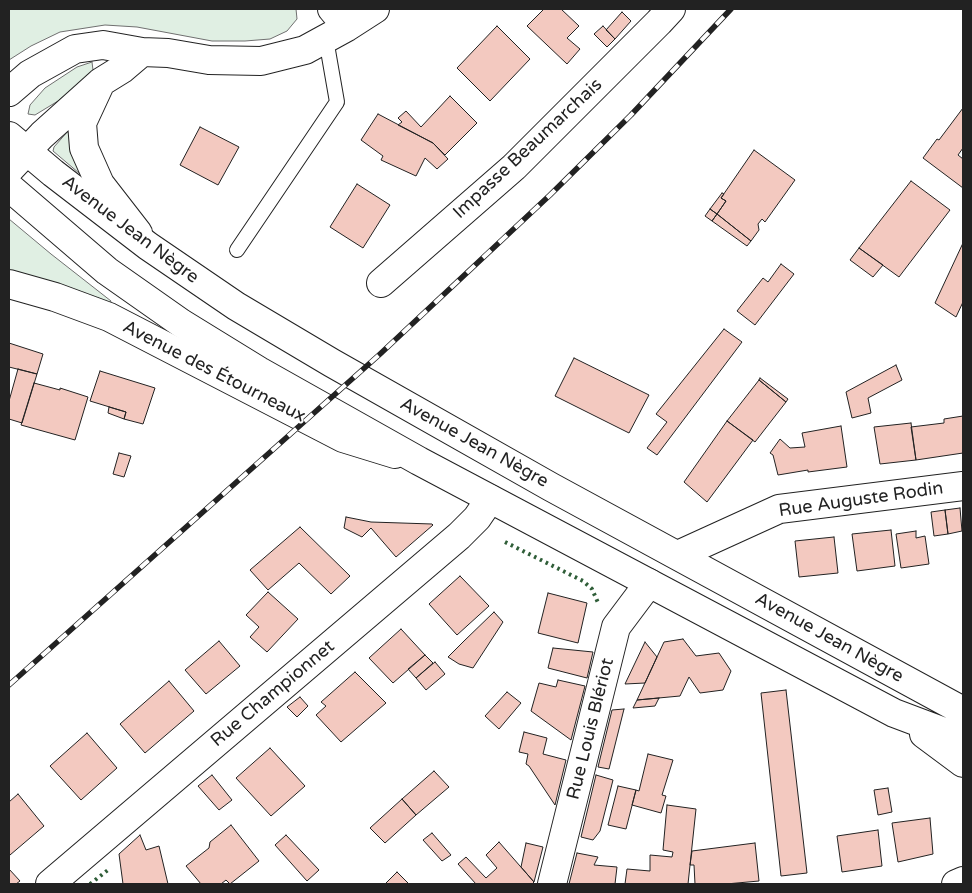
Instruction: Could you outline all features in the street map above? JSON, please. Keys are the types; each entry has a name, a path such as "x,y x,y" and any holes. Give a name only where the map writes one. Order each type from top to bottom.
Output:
{"street":[{"path":"9,92 30,74 75,49 103,45 142,52 168,53 210,60 260,61 304,50 335,25 375,9"},
{"name":"Impasse Beaumarchais","path":"381,283 514,167 671,9"},
{"path":"15,152 42,135 100,82 122,69 142,52"},
{"path":"100,82 82,123 84,148 100,184 148,246"},
{"name":"Avenue Jean Nègre","path":"15,152 53,172 148,246 236,306 332,363 551,487 963,710"},
{"name":"Avenue Jean Nègre","path":"9,187 107,270 181,323 258,371 419,461 894,713 963,739"},
{"name":"Avenue des Étourneaux","path":"9,284 56,297 109,317 343,438 419,461"},
{"name":"Rue Auguste Rodin","path":"678,556 779,508 963,486"},
{"name":"Rue Championnet","path":"50,884 459,536 477,518 490,499"},
{"name":"Rue Louis Blériot","path":"552,884 616,627 649,582"},
{"name":"Avenue Jean Nègre","path":"894,713 963,763"},
{"path":"956,884 963,881"}],"lane":[{"path":"237,250 337,102 335,25"}],"green space":[{"path":"9,9 296,9 297,19 287,31 270,39 245,41 212,41 137,27 105,25 60,32 31,46 9,60"},
{"path":"92,62 93,70 79,84 58,101 35,115 28,114 30,105 45,88 77,67"},
{"path":"69,130 99,190 53,151 54,147"},
{"path":"9,219 111,301 108,309 9,277"}],"building":[{"path":"544,9 561,9 579,26 567,38 580,49 567,64 527,26"},
{"path":"622,12 631,21 615,39 606,30"},
{"path":"497,26 530,59 490,101 457,68"},
{"path":"603,26 615,39 607,47 594,34"},
{"path":"450,96 477,123 445,155 433,143 398,125 402,122 398,118 406,111 421,127"},
{"path":"963,108 963,148 958,155 963,159 963,188 923,158"},
{"path":"378,114 433,143 448,159 437,169 425,158 416,176 381,160 383,156 361,140"},
{"path":"200,127 239,147 218,185 180,165"},
{"path":"754,150 795,180 765,222 762,219 758,224 759,230 751,241 717,214 726,201 721,198"},
{"path":"911,181 950,210 899,277 859,248"},
{"path":"357,184 390,205 363,248 330,227"},
{"path":"722,193 724,194 721,198 726,201 717,214 710,209"},
{"path":"710,209 717,214 712,221 705,216"},
{"path":"717,214 751,241 747,246 712,221"},
{"path":"963,243 963,302 956,317 935,303"},
{"path":"859,248 883,265 873,277 850,260"},
{"path":"781,264 794,274 755,325 737,311 763,278 768,282"},
{"path":"724,329 742,342 657,455 647,448 667,422 656,414"},
{"path":"9,343 43,354 37,374 9,367"},
{"path":"574,358 649,395 629,433 555,396"},
{"path":"896,365 902,380 868,398 871,413 852,418 846,392"},
{"path":"18,369 37,374 22,423 9,419 9,401"},
{"path":"100,371 155,388 143,424 124,419 126,412 90,401"},
{"path":"760,378 788,399 786,402 759,380"},
{"path":"759,380 786,402 755,442 727,421"},
{"path":"34,383 60,390 60,388 88,397 75,440 21,425"},
{"path":"109,407 126,412 124,419 108,413"},
{"path":"963,416 963,453 916,460 911,427 944,423 944,419"},
{"path":"727,421 753,440 707,502 684,482"},
{"path":"911,423 916,460 880,464 874,427"},
{"path":"841,426 847,467 808,472 808,470 778,475 773,455 770,453 780,439 790,448 805,447 802,433"},
{"path":"119,453 131,456 124,477 113,474"},
{"path":"960,508 962,531 948,534 945,510"},
{"path":"945,510 948,534 934,536 931,512"},
{"path":"346,517 371,522 433,525 396,557 371,528 362,537 344,528"},
{"path":"300,527 350,576 331,594 299,563 268,590 250,570"},
{"path":"891,530 895,566 857,571 852,534"},
{"path":"916,531 916,538 925,536 929,564 901,568 896,534"},
{"path":"834,537 838,573 799,577 795,541"},
{"path":"460,576 489,606 457,635 429,604"},
{"path":"268,592 298,619 267,652 250,637 259,627 246,615"},
{"path":"548,593 587,603 578,643 538,633"},
{"path":"494,612 503,622 473,668 459,664 448,657 464,641"},
{"path":"401,629 425,655 393,683 369,658"},
{"path":"683,639 696,656 719,653 731,671 723,690 700,693 689,677 680,696 637,700 664,642"},
{"path":"219,641 240,666 206,694 185,670"},
{"path":"645,642 657,657 645,683 625,684"},
{"path":"553,648 593,652 587,678 548,668"},
{"path":"425,655 433,663 416,678 408,669"},
{"path":"435,662 445,674 426,690 416,678"},
{"path":"355,672 386,703 341,742 316,715 326,706 321,702"},
{"path":"558,680 585,686 571,740 531,711 539,683 556,687"},
{"path":"169,681 194,711 145,753 120,724"},
{"path":"786,690 807,873 781,876 761,693"},
{"path":"507,692 521,703 499,729 485,716"},
{"path":"300,697 308,706 297,717 287,707"},
{"path":"659,698 655,706 633,708 637,700"},
{"path":"624,709 609,769 598,767 612,710"},
{"path":"524,732 547,738 543,754 566,760 555,805 526,764 528,754 519,752"},
{"path":"87,733 117,768 81,800 50,766"},
{"path":"270,748 305,786 271,816 236,778"},
{"path":"648,754 673,760 662,795 666,796 661,813 632,805 636,790 639,791"},
{"path":"434,771 449,787 416,815 402,799"},
{"path":"212,775 232,800 219,810 198,786"},
{"path":"596,775 613,780 600,831 593,840 581,837"},
{"path":"618,786 636,790 626,829 608,825"},
{"path":"888,788 892,812 878,815 874,790"},
{"path":"18,794 44,826 10,855 9,802"},
{"path":"402,799 416,815 385,843 370,828"},
{"path":"667,805 696,809 688,884 625,884 627,869 650,871 650,855 672,857 673,852 663,850"},
{"path":"930,818 933,854 898,862 892,823"},
{"path":"231,825 259,861 230,884 226,880 221,884 201,884 186,866 209,848 210,842"},
{"path":"878,830 882,866 842,872 837,836"},
{"path":"432,833 451,855 442,861 423,840"},
{"path":"140,835 146,850 159,846 168,884 123,884 119,854"},
{"path":"286,835 319,870 307,881 275,845"},
{"path":"499,842 534,882 532,884 476,884 458,864 466,857 486,878 497,868 486,855"},
{"path":"526,843 543,847 534,882 521,867"},
{"path":"755,843 759,881 695,884 694,865 690,865 692,851"},
{"path":"577,853 598,857 594,865 617,867 615,884 569,884"},
{"path":"9,869 20,881 16,884 9,884"},
{"path":"397,872 409,884 385,884"}],"railway":[{"path":"9,685 379,355 550,195 631,115 731,9"}],"hedge":[{"path":"505,542 583,581 592,589 599,605"},
{"path":"90,884 108,870"}]}
